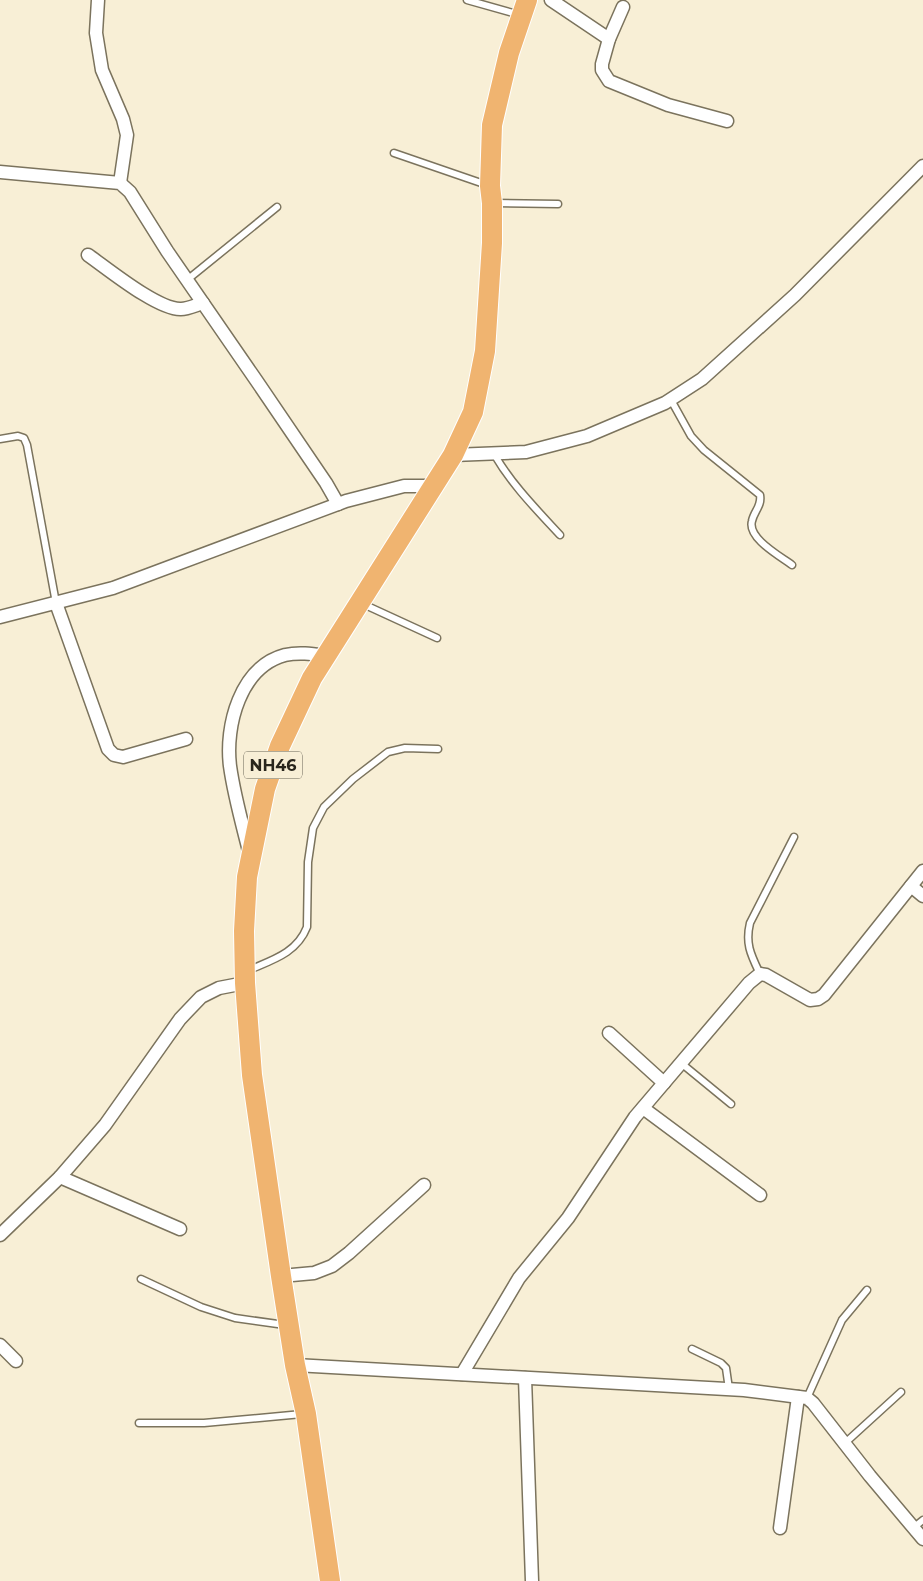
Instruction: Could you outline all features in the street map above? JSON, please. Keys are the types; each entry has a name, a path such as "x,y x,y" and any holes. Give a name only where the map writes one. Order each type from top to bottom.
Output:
{"highway":[{"name":"NH46","path":"330,1581 306,1414 295,1365 281,1276 252,1075 245,977 244,931 247,877 265,790 280,746 312,678 452,455 472,412 485,351 492,244 492,125 509,53 524,8"}],"street":[{"path":"98,0 96,33 102,70 123,119 127,135 120,183"},
{"path":"551,0 609,39"},
{"path":"623,7 609,39 602,64 602,70 609,81 668,105 727,121"},
{"path":"452,455 526,452 587,436 665,404 702,379 795,295 923,166"},
{"path":"0,172 120,183 130,192 167,252 326,483 338,504"},
{"path":"88,256 155,301 169,308 181,309 203,303"},
{"path":"0,617 113,588 338,504 404,486 433,486"},
{"path":"56,604 108,749 114,755 123,757 186,739"},
{"path":"250,856 230,764 230,726 237,702 251,679 268,663 283,656 301,653 326,656"},
{"path":"462,1374 519,1278 568,1218 635,1117 749,983 760,974 766,975 810,1000 818,999 824,995 923,871"},
{"path":"910,886 923,896"},
{"path":"0,1235 60,1177 105,1125 180,1019 201,997 245,977"},
{"path":"609,1033 664,1083"},
{"path":"643,1108 760,1195"},
{"path":"60,1177 180,1229"},
{"path":"281,1276 314,1273 332,1266 424,1185"},
{"path":"0,1346 16,1362"},
{"path":"295,1365 729,1389 802,1398 814,1403 845,1443 918,1524 923,1539"},
{"path":"525,1378 532,1581"},
{"path":"780,1528 802,1398"}],"lane":[{"path":"467,0 524,8"},
{"path":"394,153 491,194 558,204"},
{"path":"187,280 277,208"},
{"path":"671,400 691,436 704,450 760,495 761,502 752,520 751,528 758,539 792,565"},
{"path":"0,438 18,436 24,438 27,445 56,604"},
{"path":"494,454 519,492 560,535"},
{"path":"360,602 437,638"},
{"path":"245,977 289,952 303,937 307,927 308,862 313,828 324,806 353,779 388,752 406,748 438,749"},
{"path":"760,974 749,949 746,936 750,923 794,837"},
{"path":"681,1063 731,1104"},
{"path":"141,1279 201,1307 235,1318 289,1326"},
{"path":"802,1398 842,1320 867,1290"},
{"path":"692,1349 721,1363 726,1368 729,1389"},
{"path":"845,1443 901,1392"},
{"path":"139,1423 204,1423 306,1414"}]}
